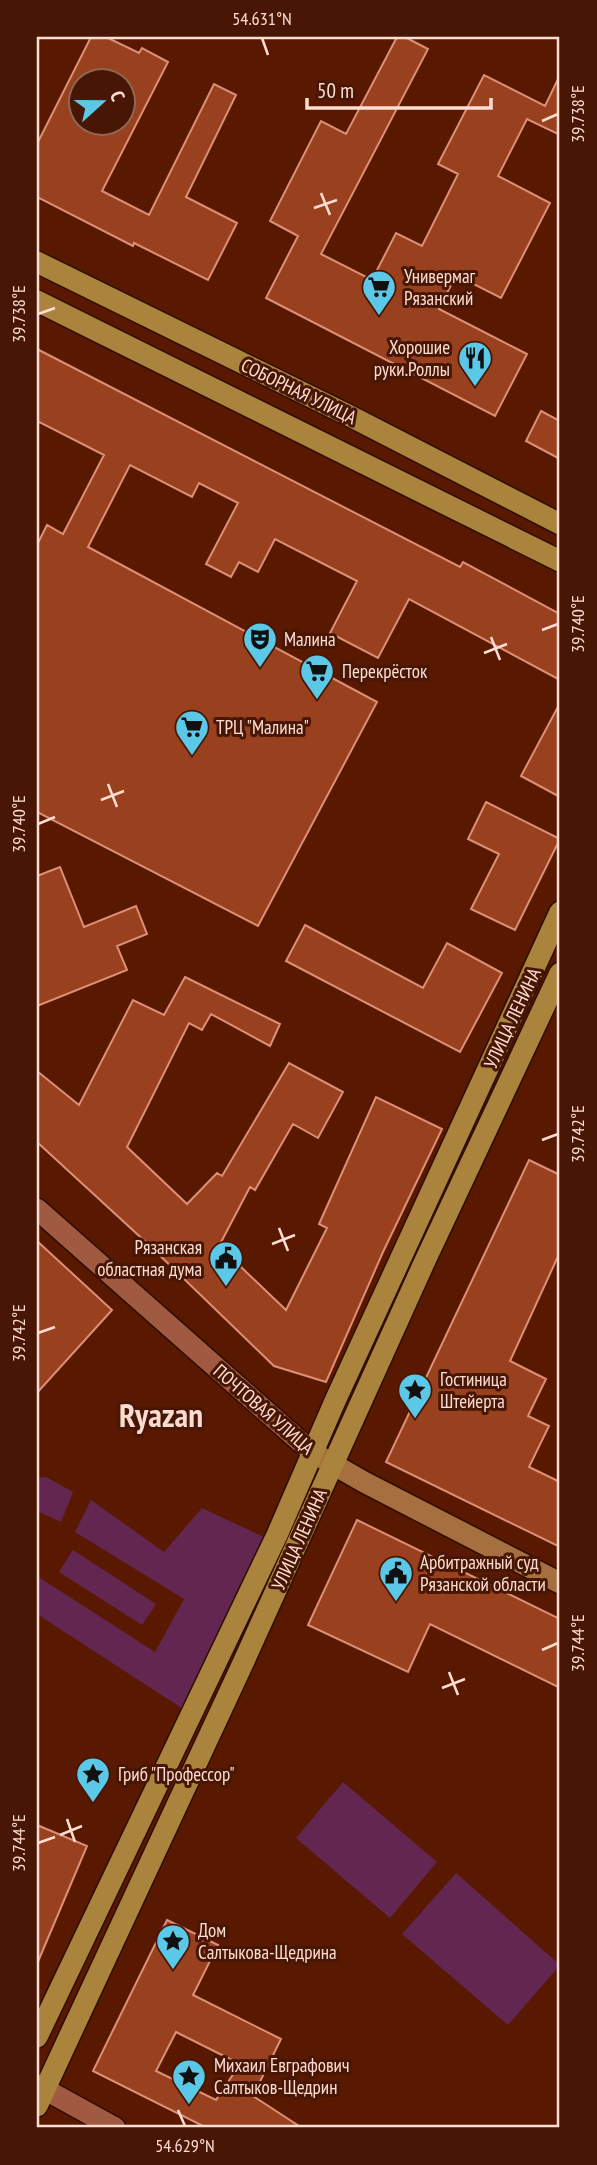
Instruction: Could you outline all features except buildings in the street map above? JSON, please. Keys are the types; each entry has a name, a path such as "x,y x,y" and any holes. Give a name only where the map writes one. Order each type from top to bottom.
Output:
{"main road":[{"name":"СОБОРНАЯ УЛИЦА","path":"37,262 350,416 560,524"},
{"name":"СОБОРНАЯ УЛИЦА","path":"37,301 560,561"},
{"name":"УЛИЦА ЛЕНИНА","path":"37,2037 277,1535 312,1452 560,912"},
{"name":"УЛИЦА ЛЕНИНА","path":"40,2093 560,973"}],"street":[{"name":"ПОЧТОВАЯ УЛИЦА","path":"37,1209 312,1452 364,1482 560,1583"},
{"path":"40,2093 115,2128"}],"shaded area":[{"path":"46,1477 73,1492 61,1522 37,1511 37,1478"},
{"path":"91,1500 164,1552 202,1508 266,1538 183,1709 37,1614 37,1576 155,1652 184,1599 75,1532"},
{"path":"73,1550 156,1604 142,1625 59,1572"},
{"path":"343,1782 437,1862 390,1918 296,1838"},
{"path":"456,1873 560,1965 508,2025 402,1934"}],"place":[{"name":"Универмаг Рязанский","path":"379,317"},
{"name":"Хорошие руки.Роллы","path":"475,388"},
{"name":"Малина","path":"260,669"},
{"name":"Перекрёсток","path":"317,701"},
{"name":"ТРЦ \"Малина\"","path":"192,757"},
{"name":"Рязанская областная дума","path":"226,1288"},
{"name":"Гостиница Штейерта","path":"415,1420"},
{"name":"Арбитражный суд Рязанской области","path":"396,1603"},
{"name":"Гриб \"Профессор\"","path":"93,1804"},
{"name":"Дом Салтыкова-Щедрина","path":"173,1971"},
{"name":"Михаил Евграфович Салтыков-Щедрин","path":"189,2106"}],"district":[{"name":"Ryazan","path":"161,1415"}]}
